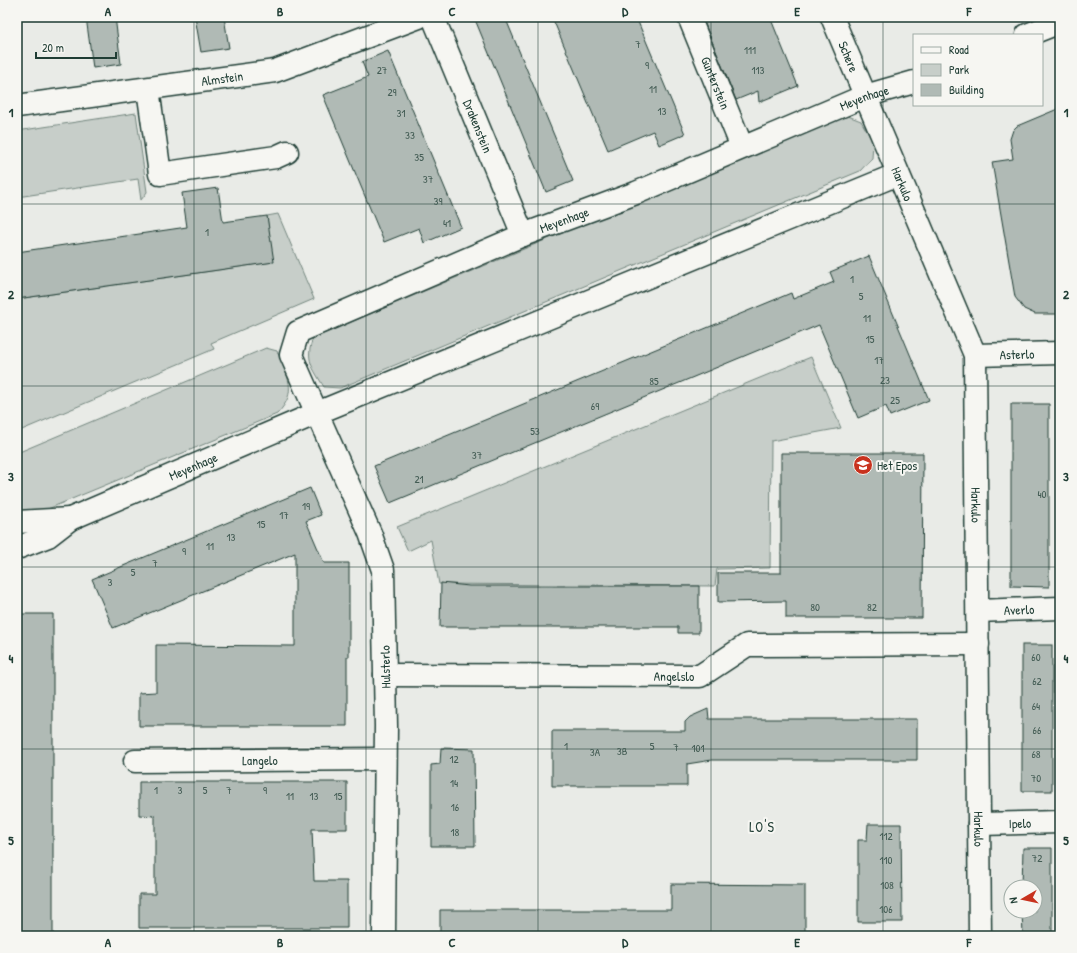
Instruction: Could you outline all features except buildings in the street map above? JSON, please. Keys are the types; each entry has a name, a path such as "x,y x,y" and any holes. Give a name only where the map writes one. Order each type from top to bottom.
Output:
{"street":[{"name":"Almstein","path":"17,106 276,71 420,17"},
{"name":"Drakenstein","path":"433,17 523,235"},
{"name":"Gunterstein","path":"689,17 742,147"},
{"name":"Schere","path":"832,17 865,96"},
{"path":"1030,34 1060,22"},
{"name":"Meyenhage","path":"316,413 291,355 298,332 523,235 636,192 865,96 913,82"},
{"path":"148,89 160,174 276,157 287,152"},
{"name":"Harkulo","path":"865,96 974,355 978,611 980,936"},
{"name":"Meyenhage","path":"17,548 48,536 70,519 316,413 898,174"},
{"name":"Asterlo","path":"974,355 1060,353"},
{"name":"Hulsterlo","path":"316,413 370,533 384,570 384,936"},
{"name":"Meyenhage","path":"17,522 70,519"},
{"name":"Averlo","path":"978,611 1060,608"},
{"name":"Angelslo","path":"385,675 700,676 748,645 978,644"},
{"name":"Langelo","path":"135,761 385,759"},
{"name":"Ipelo","path":"979,824 1060,822"}],"green space":[{"path":"136,113 147,192 141,200 138,179 17,197 17,131"},
{"path":"839,116 848,116 861,121 873,142 872,158 860,171 340,388 324,387 313,369 310,352 313,338"},
{"path":"278,214 314,299 211,343 214,349 17,432 17,299 273,262 267,216"},
{"path":"266,348 277,351 289,384 288,398 284,406 277,414 38,513 17,516 17,453"},
{"path":"811,357 841,428 771,441 770,568 717,569 715,586 439,584 431,540 408,551 397,527"}],"place":[{"name":"Het Epos","path":"863,465"}],"district":[{"name":"LO'S","path":"762,827"}]}
